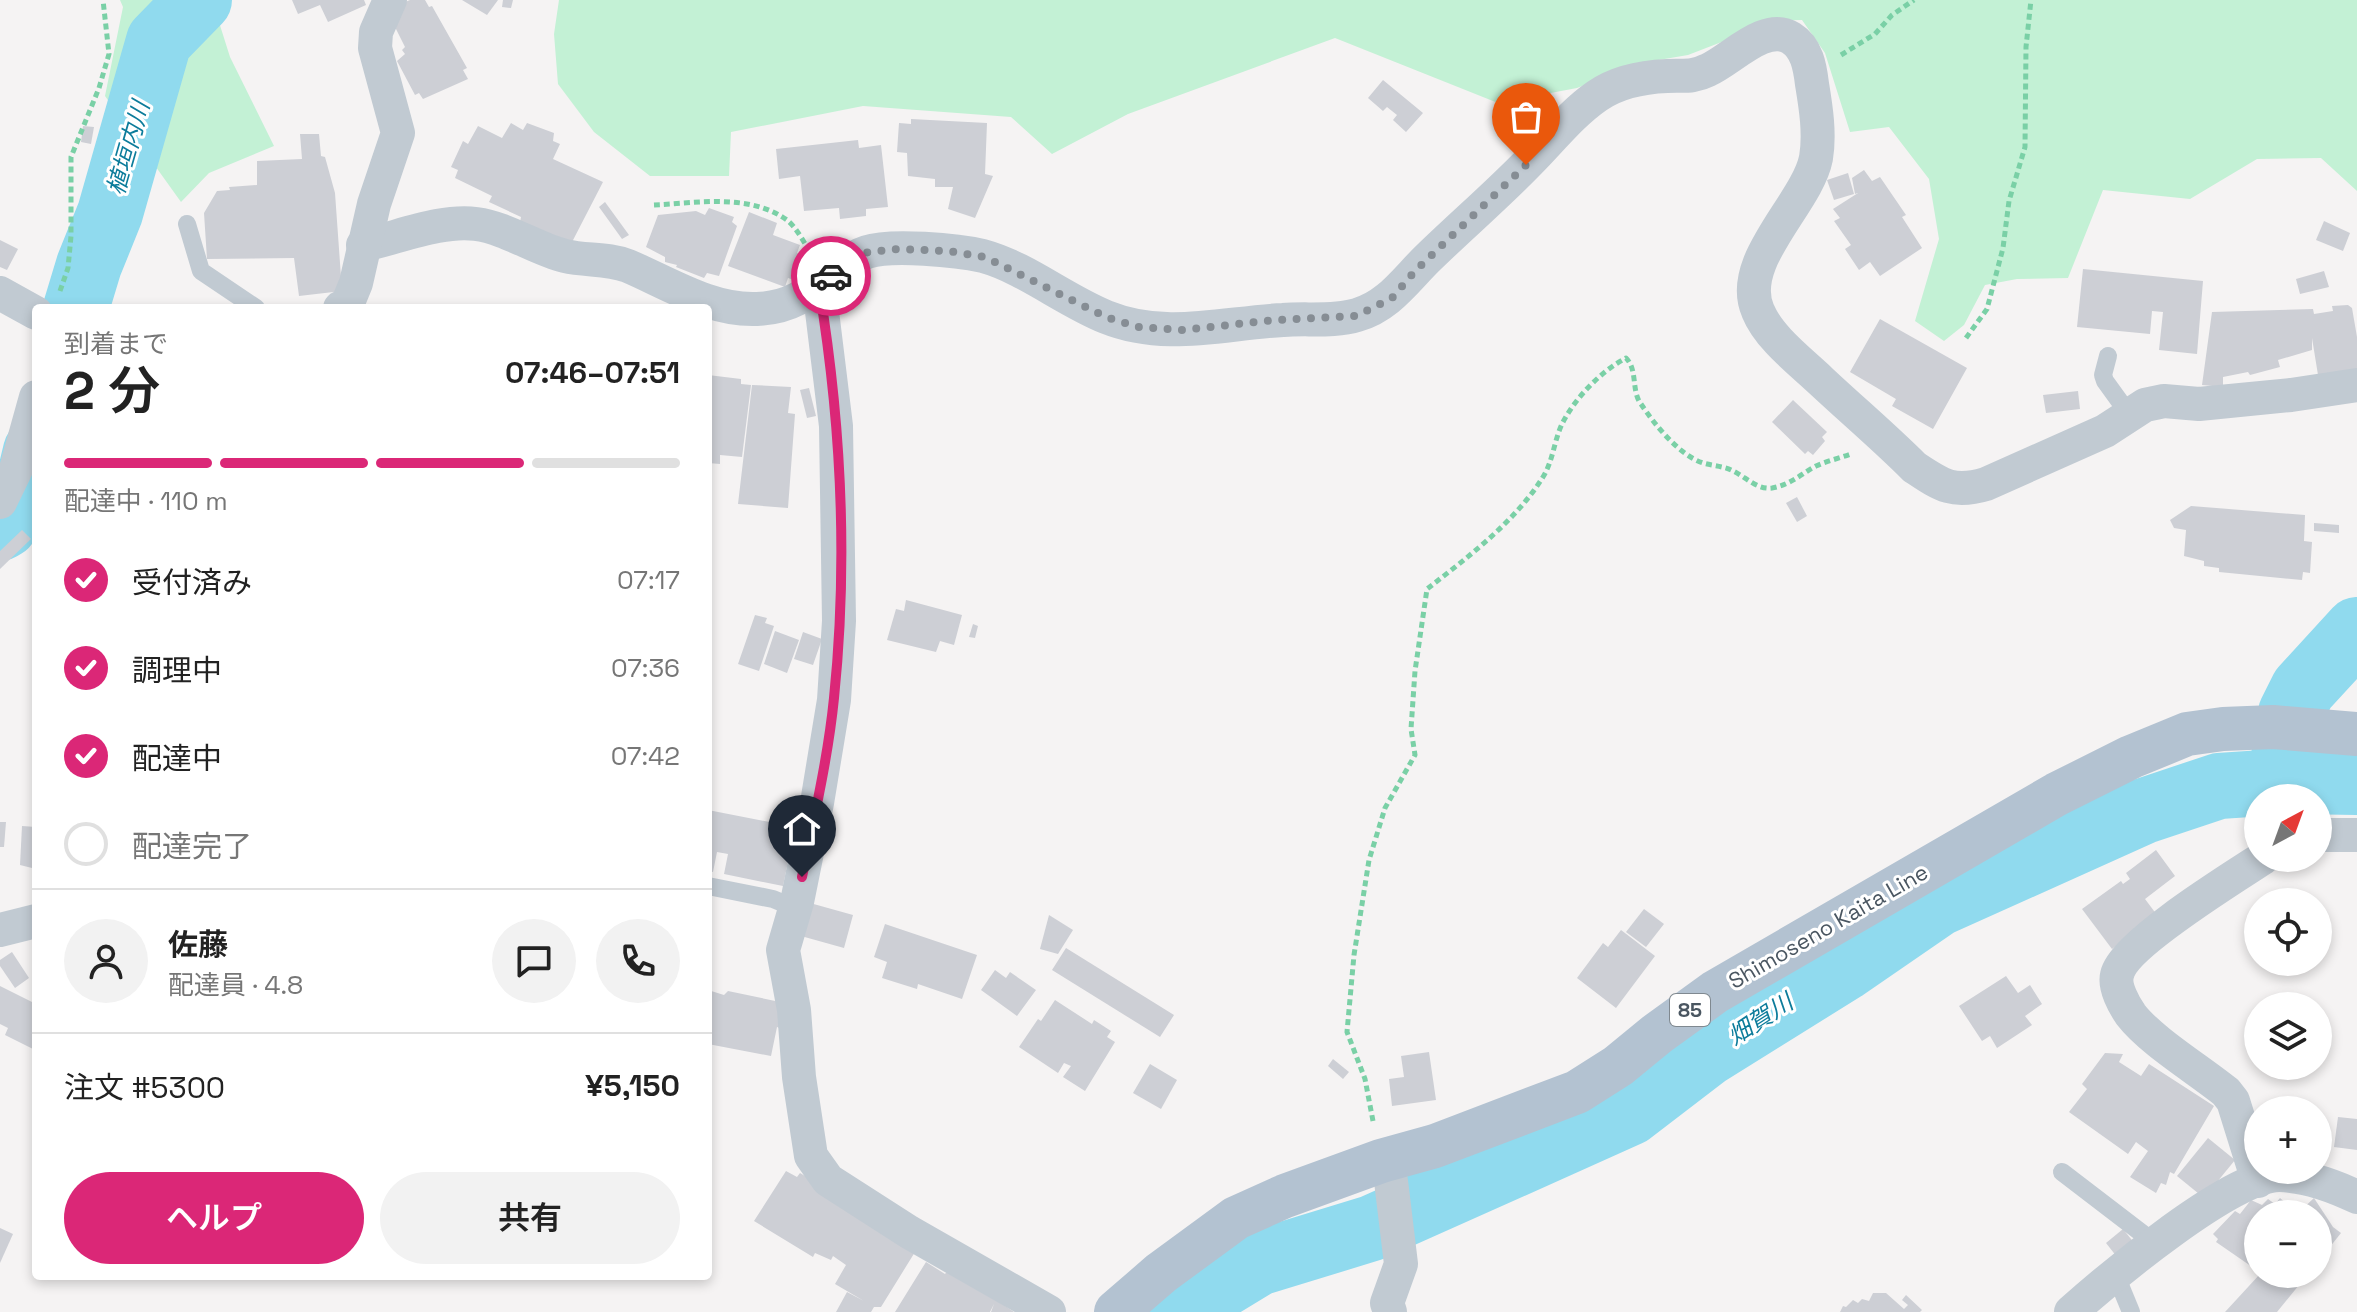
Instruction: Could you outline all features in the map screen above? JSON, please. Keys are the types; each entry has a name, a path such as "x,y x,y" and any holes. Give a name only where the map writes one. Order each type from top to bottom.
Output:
{"main road":[{"name":"Shimoseno Kaita Line","path":"1116,1312 1161,1273 1236,1218 1285,1196 1386,1171 1435,1146 1577,1092 1618,1066 1715,992 2057,794 2131,757 2187,734 2291,728 2357,734"}],"street":[{"path":"347,304 356,283 374,204 398,133 375,48 376,32 390,0"},
{"path":"363,245 442,224 478,224 563,256 618,262 720,305 751,310 781,307 868,252 899,249 948,251 985,257 1106,317 1138,327 1181,330 1356,316 1392,298 1415,271 1526,165 1574,114 1601,93 1625,82 1669,75 1693,77 1771,34 1785,34 1800,45 1810,66 1817,120 1816,159 1754,279 1755,307 1796,358 1914,467 1934,481 1948,488 1968,490 2021,470 2056,451 2105,431 2131,417 2145,405 2164,401 2199,404 2357,385"},
{"path":"823,283 836,426 839,621 834,700 795,908 783,950 794,1010 799,1077 811,1156 828,1180 909,1232 1049,1312"},
{"path":"0,293 48,304"},
{"path":"0,502 16,469 32,411"},
{"path":"2332,835 2357,835"},
{"path":"2244,871 2142,943 2124,960 2116,977 2120,994 2131,1015 2153,1036 2226,1092 2233,1101 2244,1136"},
{"path":"0,930 32,922"},
{"path":"1386,1171 1401,1264 1387,1303 1390,1312"},
{"path":"2071,1312 2115,1273 2199,1211 2252,1184"},
{"path":"2328,1184 2357,1197"}],"lane":[{"path":"187,224 201,271 250,304"},
{"path":"2108,356 2103,375 2105,381 2131,417"},
{"path":"712,887 773,899 795,908"},
{"path":"2062,1172 2156,1244"},
{"path":"2115,1273 2131,1312"}],"path":[{"path":"48,304 68,268 71,157 109,54 103,0"},
{"path":"1810,66 1840,56 1875,34 1892,15 1914,0"},
{"path":"1966,338 1987,309 2003,248 2009,201 2025,147 2026,47 2031,0"},
{"path":"654,205 727,201 764,207 789,221 823,283"},
{"path":"1386,1171 1365,1079 1347,1032 1352,970 1369,860 1385,808 1415,755 1411,729 1415,671 1427,589 1486,541 1523,502 1544,476 1562,425 1578,402 1606,372 1626,358 1632,364 1637,399 1673,442 1689,456 1733,471 1762,488 1786,485 1816,466 1862,450 1884,437"}],"green space":[{"path":"120,0 212,0 230,57 274,146 209,173 181,202 105,96 123,7"},
{"path":"559,0 2357,0 2357,191 2321,158 2257,159 2190,199 2103,190 2068,278 2017,279 1985,285 1964,325 1944,341 1915,321 1939,239 1929,179 1889,127 1850,132 1825,53 1802,20 1762,21 1732,38 1688,55 1641,63 1577,88 1498,103 1335,38 1128,114 1052,154 1011,117 863,106 731,132 729,176 650,176 594,132 558,84 554,34"}],"building":[{"path":"292,0 364,0 366,5 328,22 320,5 298,14"},
{"path":"410,0 425,0 429,7 432,6 467,68 463,70 468,79 423,99 419,93 415,95 397,61 405,54 402,50 405,47 393,23 398,5"},
{"path":"462,0 498,0 487,15"},
{"path":"503,0 513,0 511,8 502,7"},
{"path":"1383,80 1423,113 1406,132 1393,120 1397,115 1387,107 1383,111 1368,98"},
{"path":"911,119 987,123 985,174 993,176 975,218 948,209 953,187 935,187 935,179 908,176 907,153 897,152 899,123 911,124"},
{"path":"511,123 523,130 527,123 554,133 553,141 560,144 553,159 603,182 571,244 520,222 521,217 489,202 492,196 455,178 458,170 451,167 463,141 468,144 478,126 502,138"},
{"path":"83,126 94,127 91,144 81,142"},
{"path":"300,134 319,134 321,156 325,157 335,193 342,291 299,296 294,258 207,259 204,213 217,191 257,185 257,161 302,159"},
{"path":"858,140 859,148 881,145 888,207 866,209 866,216 840,219 839,208 804,211 800,176 779,179 776,149"},
{"path":"1864,170 1872,181 1880,177 1906,215 1902,217 1922,248 1880,276 1870,262 1859,270 1845,249 1851,245 1834,221 1840,218 1833,209 1858,193 1855,194 1852,178"},
{"path":"1848,173 1854,194 1834,200 1827,180"},
{"path":"605,202 629,235 622,239 599,207"},
{"path":"709,208 734,217 732,222 737,226 719,276 707,273 704,278 676,267 646,247 658,215 696,211 705,215"},
{"path":"749,212 777,223 773,235 800,245 797,253 803,255 794,280 788,278 785,287 728,266"},
{"path":"2324,221 2350,233 2343,251 2316,240"},
{"path":"0,240 18,249 7,270 0,267"},
{"path":"2083,269 2203,281 2197,354 2159,350 2163,312 2152,311 2150,334 2077,327"},
{"path":"2324,271 2329,287 2300,294 2296,279"},
{"path":"2348,305 2352,308 2357,337 2357,371 2318,375 2312,338 2312,350 2278,360 2280,367 2250,375 2248,372 2223,377 2223,387 2202,385 2212,312 2313,309 2314,314 2333,311 2332,306"},
{"path":"1880,319 1967,368 1933,429 1892,406 1896,399 1850,372"},
{"path":"712,375 741,379 741,384 751,385 742,457 720,455 720,464 712,463"},
{"path":"752,385 791,387 788,413 795,414 788,508 738,504"},
{"path":"809,388 816,416 807,418 800,390"},
{"path":"2078,391 2080,409 2046,413 2043,395"},
{"path":"1793,400 1827,432 1822,437 1825,441 1813,455 1808,451 1805,454 1772,422"},
{"path":"1797,497 1807,516 1797,522 1786,503"},
{"path":"2191,506 2305,515 2304,541 2312,542 2310,573 2303,572 2302,580 2219,572 2219,568 2204,566 2204,561 2184,556 2186,530 2174,528 2170,520"},
{"path":"2314,523 2339,525 2339,533 2314,531"},
{"path":"22,530 31,539 0,569 0,551"},
{"path":"906,600 962,615 954,645 940,641 936,652 887,640 896,609 904,611"},
{"path":"755,615 767,618 765,623 774,626 759,671 738,664"},
{"path":"973,624 978,626 975,638 969,637"},
{"path":"775,631 799,640 787,673 764,664"},
{"path":"803,632 822,639 813,665 794,659"},
{"path":"712,811 795,827 783,886 724,874 728,854 717,852 713,872"},
{"path":"0,822 6,822 4,847 0,847"},
{"path":"22,826 32,827 32,868 20,865"},
{"path":"2156,850 2175,876 2145,899 2157,915 2112,949 2082,909 2121,881 2123,884 2130,879 2126,873"},
{"path":"810,903 853,915 844,948 801,936"},
{"path":"1644,909 1664,924 1646,947 1626,932"},
{"path":"1049,915 1073,930 1058,954 1040,949"},
{"path":"885,924 977,955 962,999 918,984 917,989 882,978 887,962 874,957"},
{"path":"1621,930 1655,956 1616,1008 1577,978 1603,943 1608,947"},
{"path":"1066,948 1174,1015 1160,1037 1052,970"},
{"path":"12,952 29,978 15,988 0,966 0,960"},
{"path":"995,970 1006,978 1010,972 1036,990 1017,1016 981,990"},
{"path":"2006,976 2018,993 2030,985 2042,1004 2025,1016 2032,1025 1997,1048 1990,1036 1982,1041 1959,1006"},
{"path":"0,986 32,1002 32,1048 5,1035 8,1028 0,1024"},
{"path":"712,991 724,995 728,991 780,1002 782,1029 777,1027 771,1056 712,1045"},
{"path":"1055,1000 1092,1024 1094,1020 1111,1031 1107,1037 1115,1042 1085,1091 1063,1077 1071,1066 1064,1063 1058,1073 1019,1047"},
{"path":"1429,1052 1436,1100 1392,1106 1389,1079 1404,1077 1401,1056"},
{"path":"2105,1053 2123,1054 2119,1062 2141,1076 2149,1064 2214,1106 2174,1174 2170,1172 2166,1185 2161,1183 2156,1193 2130,1177 2148,1151 2136,1142 2128,1154 2069,1112 2087,1089 2082,1084"},
{"path":"1333,1059 1349,1072 1343,1079 1328,1066"},
{"path":"1150,1064 1177,1080 1161,1109 1133,1093"},
{"path":"2338,1117 2357,1119 2357,1150 2334,1147"},
{"path":"2208,1138 2235,1160 2204,1198 2177,1176"},
{"path":"786,1171 797,1177 800,1173 820,1185 915,1252 881,1307 874,1307 871,1312 836,1312 847,1292 864,1301 835,1284 846,1265 833,1256 831,1260 815,1253 813,1257 754,1221"},
{"path":"2244,1209 2244,1261 2216,1242 2218,1239 2213,1234 2235,1211 2240,1214"},
{"path":"2332,1225 2341,1233 2332,1244"},
{"path":"0,1228 13,1234 0,1263"},
{"path":"2123,1229 2135,1244 2117,1257 2106,1243"},
{"path":"926,1262 945,1274 950,1268 1014,1312 991,1312 994,1304 990,1312 895,1312"},
{"path":"2247,1288 2297,1288 2277,1312 2225,1312"},
{"path":"1873,1293 1886,1293 1904,1309 1908,1305 1902,1300 1906,1295 1922,1310 1840,1312 1853,1300 1858,1303 1862,1299 1869,1301"}],"waterway":[{"name":"植垣内川","path":"77,304 110,213 159,41 199,0"},
{"name":"植垣内川","path":"0,528 5,525 29,480 32,468"},
{"path":"2280,782 2291,713 2303,689 2357,630"},
{"name":"畑賀川","path":"1177,1312 1258,1263 1372,1228 1629,1113 1706,1054 1844,968 1937,904 2144,811 2219,786 2294,781 2357,782"}],"way so far":[{"path":"831,276 868,252 899,249 948,251 985,257 1106,317 1138,327 1181,330 1225,328 1276,320 1356,316 1392,298 1415,271 1526,165"}],"route":[{"path":"802,877 834,700 839,621 836,426 819,287 831,276"}]}
